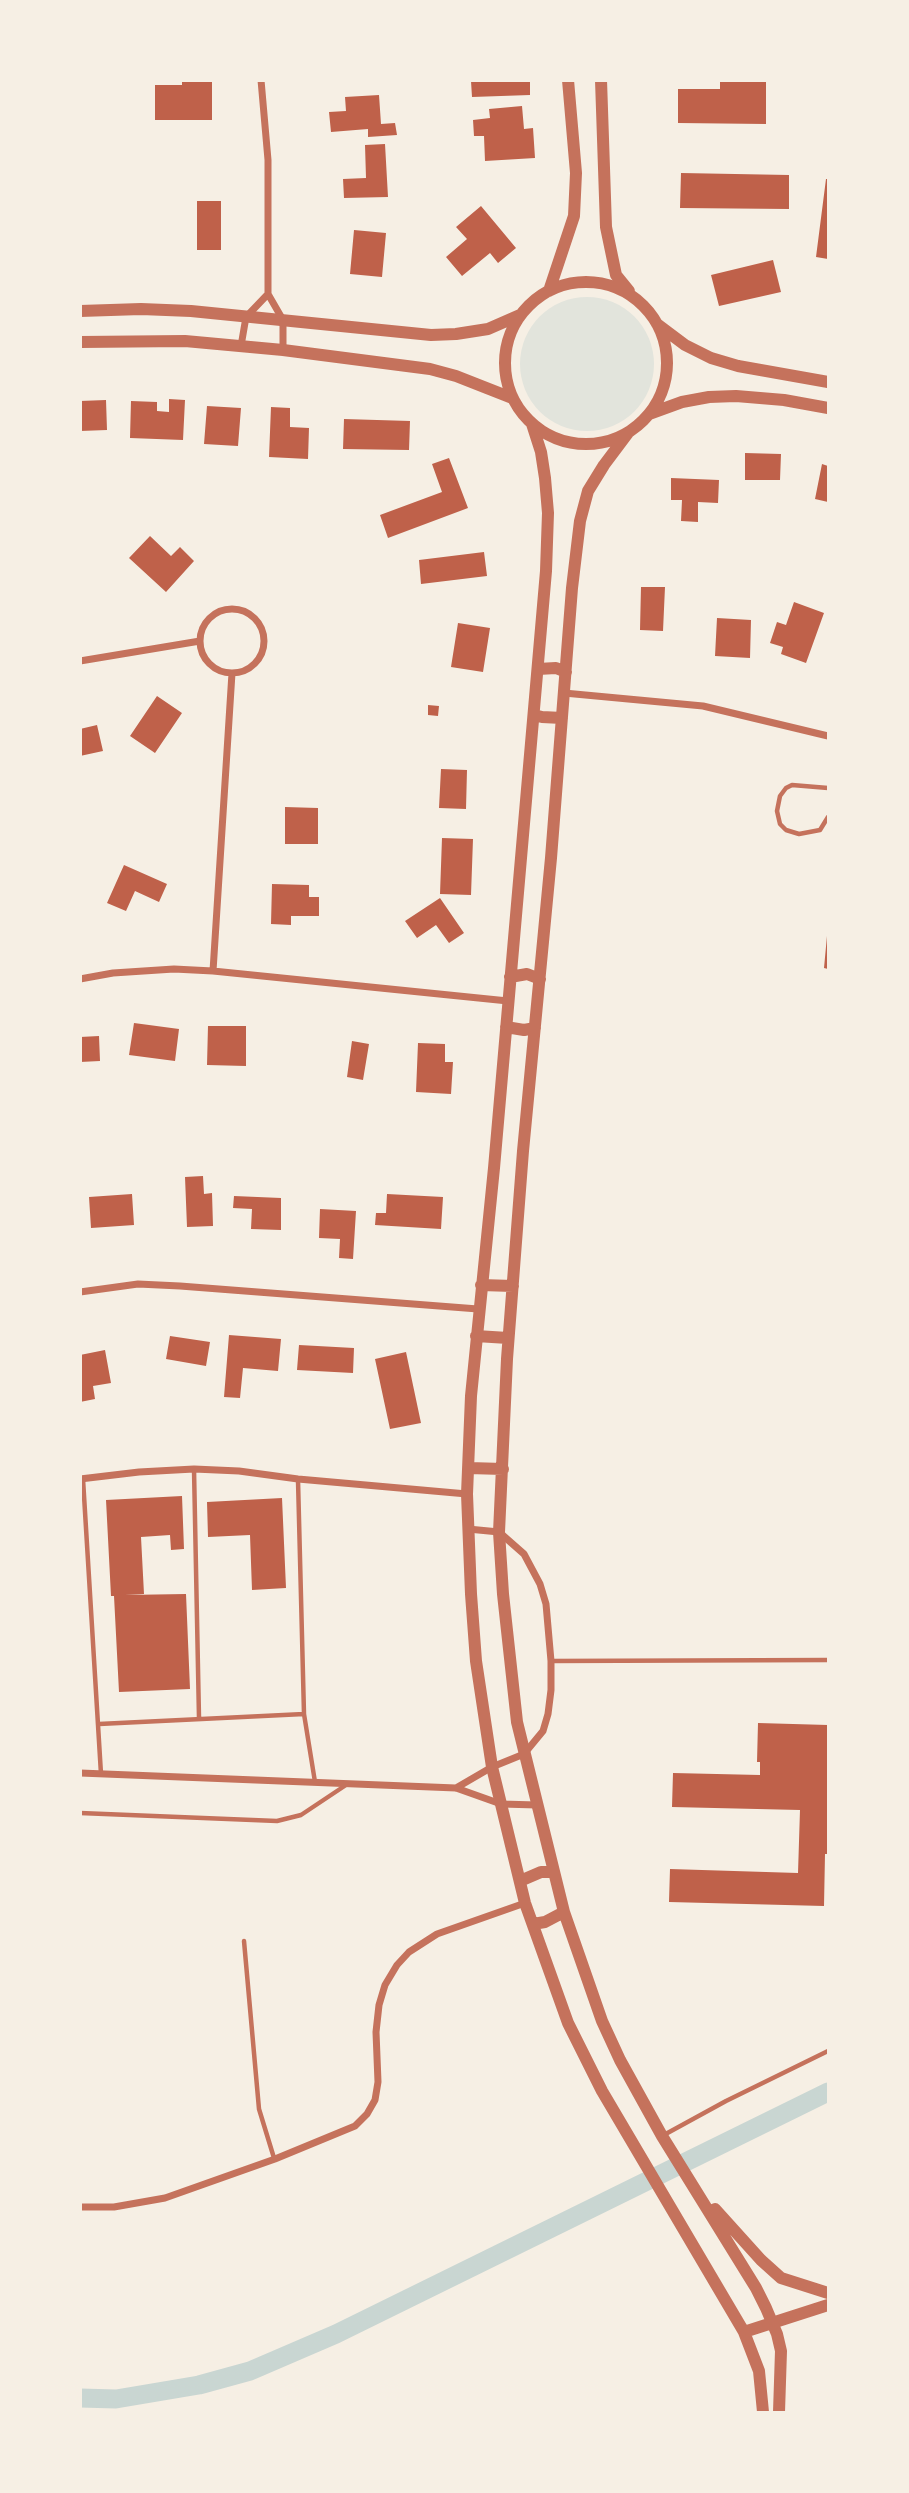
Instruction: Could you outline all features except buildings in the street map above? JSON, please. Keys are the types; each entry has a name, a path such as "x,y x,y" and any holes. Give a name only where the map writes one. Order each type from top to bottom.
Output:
{"street":[{"path":"261,80 268,160 268,294 283,320 283,350"},
{"path":"549,291 574,216 576,173 568,80"},
{"path":"601,80 606,227 616,275 657,324 685,345 711,358 738,366 828,382"},
{"path":"628,433 609,441 589,444 568,443 549,436 531,424 520,412 512,398 504,370 507,341 520,315 533,301 549,291 570,283 593,282 615,288 635,299"},
{"path":"241,346 246,317 268,294"},
{"path":"80,311 141,309 431,335 488,329 520,315"},
{"path":"657,324 665,346 667,370 661,394 649,414 628,433 604,465 588,491 580,522 508,1338 499,1532 509,1660 517,1722 564,1912 620,2060 662,2136 756,2288 772,2321 781,2351 779,2413"},
{"path":"80,342 185,341 283,350 430,369 512,398"},
{"path":"649,414 682,402 736,396 784,400 828,408"},
{"path":"531,424 541,452 548,513 546,571 476,1336 467,1494 476,1661 492,1766 520,1881 568,2023 602,2091 744,2332 759,2371 763,2413"},
{"path":"239,610 255,619 263,635 261,653 249,668 232,673 222,671 206,659 200,641 205,623 220,612 239,610"},
{"path":"80,661 200,641"},
{"path":"538,668 556,668 566,672"},
{"path":"213,971 232,673"},
{"path":"564,693 703,706 828,736"},
{"path":"534,715 562,718"},
{"path":"80,979 125,972 174,969 213,971 508,1001"},
{"path":"510,976 527,974 540,979"},
{"path":"506,1027 524,1030 535,1028"},
{"path":"80,1292 138,1284 478,1309"},
{"path":"481,1285 513,1286"},
{"path":"476,1336 508,1338"},
{"path":"469,1468 503,1469"},
{"path":"82,1479 194,1469 239,1471 467,1494"},
{"path":"456,1788 492,1766 524,1754 542,1731 548,1714 551,1661 546,1604 540,1584 524,1554 499,1532 468,1529"},
{"path":"80,1773 456,1788 501,1804 537,1805"},
{"path":"520,1881 541,1872 552,1872"},
{"path":"80,2207 114,2207 165,2198 275,2159 355,2126 367,2114 374,2101 378,2082 376,2032 379,2005 385,1985 397,1965 410,1952 437,1934 526,1903"},
{"path":"533,1924 545,1922 564,1912"},
{"path":"690,2181 761,2260 781,2278 828,2293"},
{"path":"744,2332 828,2305"}],"lane":[{"path":"828,788 792,785 780,796 777,811 779,824 786,830 799,834 820,830 828,817"},
{"path":"194,1469 199,1718"},
{"path":"82,1479 101,1774"},
{"path":"298,1479 304,1714 315,1783"},
{"path":"551,1661 828,1660"},
{"path":"99,1724 304,1714"},
{"path":"80,1813 277,1821 301,1815 348,1784"},
{"path":"244,1941 258,2109 275,2159"},
{"path":"662,2136 828,2051"}],"shaded area":[{"path":"587,297 613,302 634,317 649,338 654,364 649,390 634,411 613,426 587,431 561,426 540,411 525,390 520,364 525,338 540,317 561,302"}],"waterway":[{"path":"80,2398 116,2399 199,2385 250,2371 336,2334 828,2092"}]}
